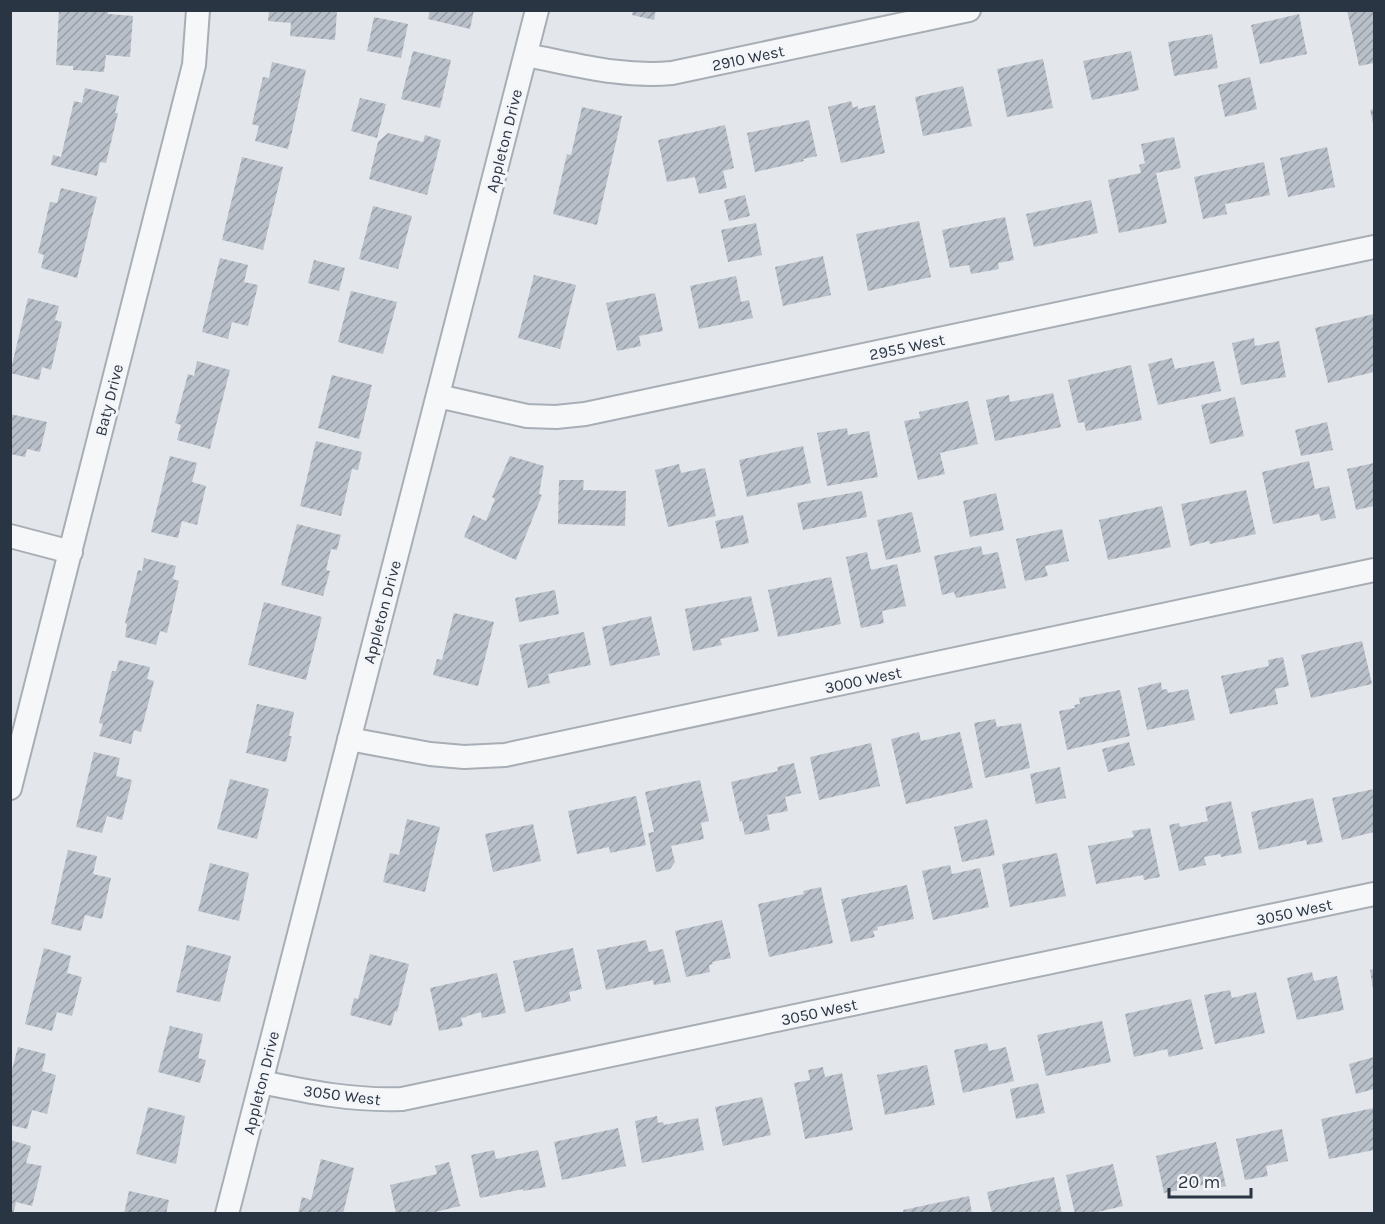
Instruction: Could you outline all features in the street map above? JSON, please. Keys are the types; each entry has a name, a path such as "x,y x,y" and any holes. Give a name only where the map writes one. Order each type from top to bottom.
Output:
{"street":[{"name":"Baty Drive","path":"10,788 194,65 198,10"},
{"name":"Appleton Drive","path":"227,1214 537,10"},
{"name":"2910 West","path":"526,55 621,74 672,73 969,10"},
{"name":"2955 West","path":"438,396 527,416 556,417 585,414 1374,247"},
{"path":"10,536 71,552"},
{"name":"3000 West","path":"349,739 430,754 464,757 505,755 1374,570"},
{"name":"3050 West","path":"261,1082 342,1098 402,1100 1374,894"}],"building":[{"path":"59,10 108,10 108,14 133,16 130,57 106,55 104,72 73,70 73,66 56,65"},
{"path":"269,10 337,10 335,40 290,36 291,23 268,21"},
{"path":"430,10 474,10 470,29 428,19"},
{"path":"633,10 656,10 654,20 632,15"},
{"path":"1347,10 1374,10 1374,63 1359,66"},
{"path":"1299,14 1307,54 1260,64 1251,25"},
{"path":"374,17 408,24 401,58 367,51"},
{"path":"1212,34 1218,68 1174,76 1168,42"},
{"path":"413,51 451,60 440,108 401,99"},
{"path":"1131,51 1139,90 1092,100 1083,61"},
{"path":"1043,59 1053,108 1007,117 997,69"},
{"path":"272,62 306,70 288,149 255,141 259,126 252,124 263,77 269,78"},
{"path":"1250,77 1257,109 1225,117 1218,85"},
{"path":"963,86 972,126 923,136 915,97"},
{"path":"85,88 119,96 115,113 118,113 106,163 100,162 97,176 51,165 53,155 61,157 74,101 82,103"},
{"path":"360,98 386,104 377,138 351,131"},
{"path":"851,101 853,108 858,106 858,109 875,105 885,153 841,163 828,107"},
{"path":"582,107 622,116 597,225 553,214 567,154 571,155"},
{"path":"1374,109 1374,127 1370,110"},
{"path":"809,120 817,156 755,172 747,133"},
{"path":"725,125 734,168 723,171 727,188 699,194 695,177 667,182 658,140"},
{"path":"388,133 423,142 425,135 441,140 427,195 369,179 378,142"},
{"path":"1174,137 1181,168 1156,173 1167,223 1119,233 1108,180 1141,173 1139,165 1145,163 1141,144"},
{"path":"1327,147 1335,187 1288,197 1280,158"},
{"path":"242,157 283,167 263,250 222,240"},
{"path":"1264,162 1270,195 1225,204 1227,214 1203,219 1194,177"},
{"path":"61,188 97,197 77,278 41,268 44,255 38,253 50,202 57,203"},
{"path":"745,195 750,216 729,221 724,200"},
{"path":"1091,200 1098,233 1034,247 1026,214"},
{"path":"373,206 412,216 398,269 359,259"},
{"path":"1005,217 1014,260 998,263 999,269 971,274 969,265 950,268 942,230"},
{"path":"919,221 931,277 868,291 856,234"},
{"path":"756,223 762,255 728,262 721,230"},
{"path":"823,256 831,295 783,306 775,267"},
{"path":"220,258 248,265 244,282 258,285 248,326 232,322 228,339 202,332"},
{"path":"314,260 345,268 339,291 308,283"},
{"path":"534,275 576,285 560,349 518,338"},
{"path":"736,276 741,302 749,300 753,318 699,329 690,286"},
{"path":"351,291 397,302 383,354 338,342"},
{"path":"655,293 663,331 639,336 641,346 617,351 606,303"},
{"path":"28,298 59,306 55,320 62,322 51,370 42,367 39,380 10,373"},
{"path":"1374,314 1374,372 1328,383 1315,328"},
{"path":"1254,338 1255,346 1279,341 1286,377 1241,385 1232,343"},
{"path":"1172,358 1175,369 1214,361 1221,391 1158,405 1148,364"},
{"path":"197,361 230,370 210,449 177,440 181,425 175,423 188,374 194,376"},
{"path":"1131,365 1142,420 1086,431 1084,422 1078,423 1068,380"},
{"path":"332,375 372,385 359,439 318,428"},
{"path":"1053,393 1061,427 995,441 986,400 1009,395 1010,402"},
{"path":"1235,397 1244,436 1210,444 1201,405"},
{"path":"968,401 978,444 940,453 945,474 918,480 904,421 920,418 919,412"},
{"path":"10,414 47,422 40,452 27,449 25,457 10,454"},
{"path":"1327,422 1333,450 1301,456 1295,430"},
{"path":"847,428 848,435 869,431 878,477 827,486 817,433"},
{"path":"316,441 362,452 358,470 352,469 341,516 300,506"},
{"path":"803,446 811,483 747,497 739,460"},
{"path":"170,456 197,463 192,482 206,486 197,525 182,521 178,538 151,532"},
{"path":"510,456 544,466 539,494 542,495 516,560 464,537 473,515 486,521 495,499 492,497"},
{"path":"1309,461 1315,489 1329,486 1336,518 1321,521 1319,514 1273,524 1262,472"},
{"path":"1374,463 1374,506 1356,510 1347,469"},
{"path":"679,464 681,473 705,468 716,516 668,527 655,470"},
{"path":"559,480 584,480 583,490 626,491 625,526 558,524"},
{"path":"1246,490 1256,534 1190,546 1181,504"},
{"path":"862,491 867,517 803,530 797,503"},
{"path":"996,493 1004,530 970,537 963,501"},
{"path":"1162,506 1171,547 1108,560 1099,520"},
{"path":"912,512 921,552 886,560 877,520"},
{"path":"743,515 749,543 721,549 715,521"},
{"path":"297,524 341,535 337,550 331,549 326,570 330,571 323,596 281,585"},
{"path":"1062,529 1069,561 1045,566 1048,576 1025,581 1016,539"},
{"path":"981,546 983,555 998,552 1006,588 956,598 954,592 942,595 934,556"},
{"path":"867,552 871,570 897,564 906,606 882,611 884,623 861,628 846,557"},
{"path":"144,558 176,566 173,579 179,581 167,633 160,631 156,645 125,637 127,624 125,623 138,570 142,571"},
{"path":"831,577 841,624 778,637 768,590"},
{"path":"555,590 559,614 519,622 515,598"},
{"path":"751,596 759,631 720,639 722,645 693,651 685,609"},
{"path":"264,602 322,617 306,680 248,665"},
{"path":"454,613 494,622 478,686 433,675 437,659 442,660"},
{"path":"651,616 660,655 610,666 602,627"},
{"path":"584,632 591,665 548,674 550,683 528,688 519,645"},
{"path":"1362,641 1372,684 1311,698 1301,655"},
{"path":"1283,657 1289,686 1275,689 1278,704 1230,714 1221,676 1269,666 1268,660"},
{"path":"119,660 150,667 147,679 154,681 141,732 134,730 131,744 99,736 103,724 99,723 112,671 116,671"},
{"path":"1161,682 1162,690 1167,689 1168,693 1188,689 1195,720 1147,730 1138,688"},
{"path":"1120,690 1130,736 1067,750 1059,711 1075,708 1074,705 1080,704 1079,698"},
{"path":"257,704 294,712 289,736 292,736 286,762 246,753"},
{"path":"995,719 997,727 1021,723 1030,768 985,778 974,723"},
{"path":"919,732 921,741 960,732 973,788 906,804 891,739"},
{"path":"1129,742 1135,765 1108,772 1102,749"},
{"path":"871,743 880,786 819,800 810,757"},
{"path":"94,752 120,758 116,776 132,780 122,820 107,816 102,833 76,827"},
{"path":"794,763 801,793 785,797 788,811 767,815 770,830 745,835 731,782 778,771 777,767"},
{"path":"1060,767 1066,798 1036,804 1030,774"},
{"path":"230,779 269,789 257,839 217,829"},
{"path":"700,780 709,821 701,823 704,839 671,846 675,862 670,869 656,872 648,833 654,832 645,792"},
{"path":"1374,789 1374,832 1342,840 1332,798"},
{"path":"636,796 646,845 610,853 609,847 577,854 568,811"},
{"path":"1313,798 1323,842 1307,845 1306,840 1259,850 1251,812"},
{"path":"1231,801 1242,853 1204,857 1206,865 1179,871 1169,825 1179,823 1180,827 1208,821 1205,807"},
{"path":"407,819 440,827 425,892 383,882 390,853 399,855"},
{"path":"987,819 995,855 962,862 954,827"},
{"path":"533,824 541,861 493,872 485,834"},
{"path":"1150,828 1160,877 1144,880 1143,875 1096,884 1088,846 1134,837 1132,831"},
{"path":"68,850 97,856 93,874 111,878 102,919 85,915 81,931 51,924"},
{"path":"1057,853 1066,896 1010,907 1002,864"},
{"path":"210,863 249,873 239,921 198,911"},
{"path":"950,865 952,874 980,868 989,907 933,920 922,871"},
{"path":"907,885 914,919 877,927 878,930 873,931 875,937 851,942 841,899"},
{"path":"821,887 833,943 769,957 758,904 804,894 803,891"},
{"path":"722,920 731,958 712,962 713,964 709,965 710,972 686,977 675,931"},
{"path":"646,940 649,952 663,949 671,982 654,985 653,980 606,990 597,950"},
{"path":"187,945 231,956 220,1002 176,992"},
{"path":"44,948 71,956 67,973 82,977 72,1016 57,1012 52,1031 25,1024"},
{"path":"573,948 582,989 569,992 571,1001 525,1012 513,961"},
{"path":"370,954 409,964 397,1012 395,1011 391,1026 350,1015 354,998 358,999"},
{"path":"1374,969 1374,988 1373,989 1370,970"},
{"path":"1312,972 1314,981 1337,976 1344,1010 1297,1020 1287,978"},
{"path":"497,973 506,1013 482,1018 481,1012 461,1018 463,1026 439,1031 430,988"},
{"path":"1230,990 1232,998 1256,992 1265,1033 1215,1044 1204,995"},
{"path":"1191,999 1203,1049 1169,1057 1167,1049 1134,1057 1125,1014"},
{"path":"1102,1021 1111,1062 1046,1076 1037,1035"},
{"path":"170,1026 203,1034 198,1058 206,1060 200,1083 158,1072"},
{"path":"987,1043 989,1051 1006,1047 1014,1081 963,1093 954,1050"},
{"path":"18,1047 46,1054 42,1071 56,1075 47,1114 32,1110 27,1129 10,1125 10,1077"},
{"path":"1374,1057 1374,1089 1356,1094 1349,1064"},
{"path":"927,1065 935,1105 885,1115 877,1075"},
{"path":"823,1067 825,1077 842,1073 853,1130 805,1139 794,1083 810,1080 808,1070"},
{"path":"1038,1083 1045,1113 1016,1119 1010,1089"},
{"path":"762,1097 771,1135 723,1146 715,1107"},
{"path":"148,1107 185,1116 176,1164 136,1154"},
{"path":"1374,1108 1374,1150 1329,1159 1321,1119"},
{"path":"657,1116 658,1123 663,1122 664,1125 698,1118 704,1150 642,1163 635,1121"},
{"path":"618,1128 626,1166 562,1180 554,1142"},
{"path":"1282,1129 1288,1161 1266,1166 1268,1176 1245,1180 1236,1139"},
{"path":"10,1140 31,1146 26,1163 42,1166 32,1206 16,1202 13,1214 10,1214"},
{"path":"1216,1142 1226,1186 1209,1190 1208,1184 1164,1193 1156,1156"},
{"path":"494,1150 496,1159 538,1150 546,1187 523,1191 523,1189 480,1198 471,1155"},
{"path":"321,1159 354,1168 343,1214 298,1214 302,1197 311,1200"},
{"path":"449,1162 460,1206 427,1214 396,1214 390,1185 437,1174 435,1166"},
{"path":"1113,1164 1123,1206 1089,1214 1075,1214 1066,1175"},
{"path":"1054,1177 1062,1214 992,1214 987,1192"},
{"path":"129,1191 169,1200 166,1214 124,1214"},
{"path":"969,1196 972,1214 904,1214 903,1210"}]}
